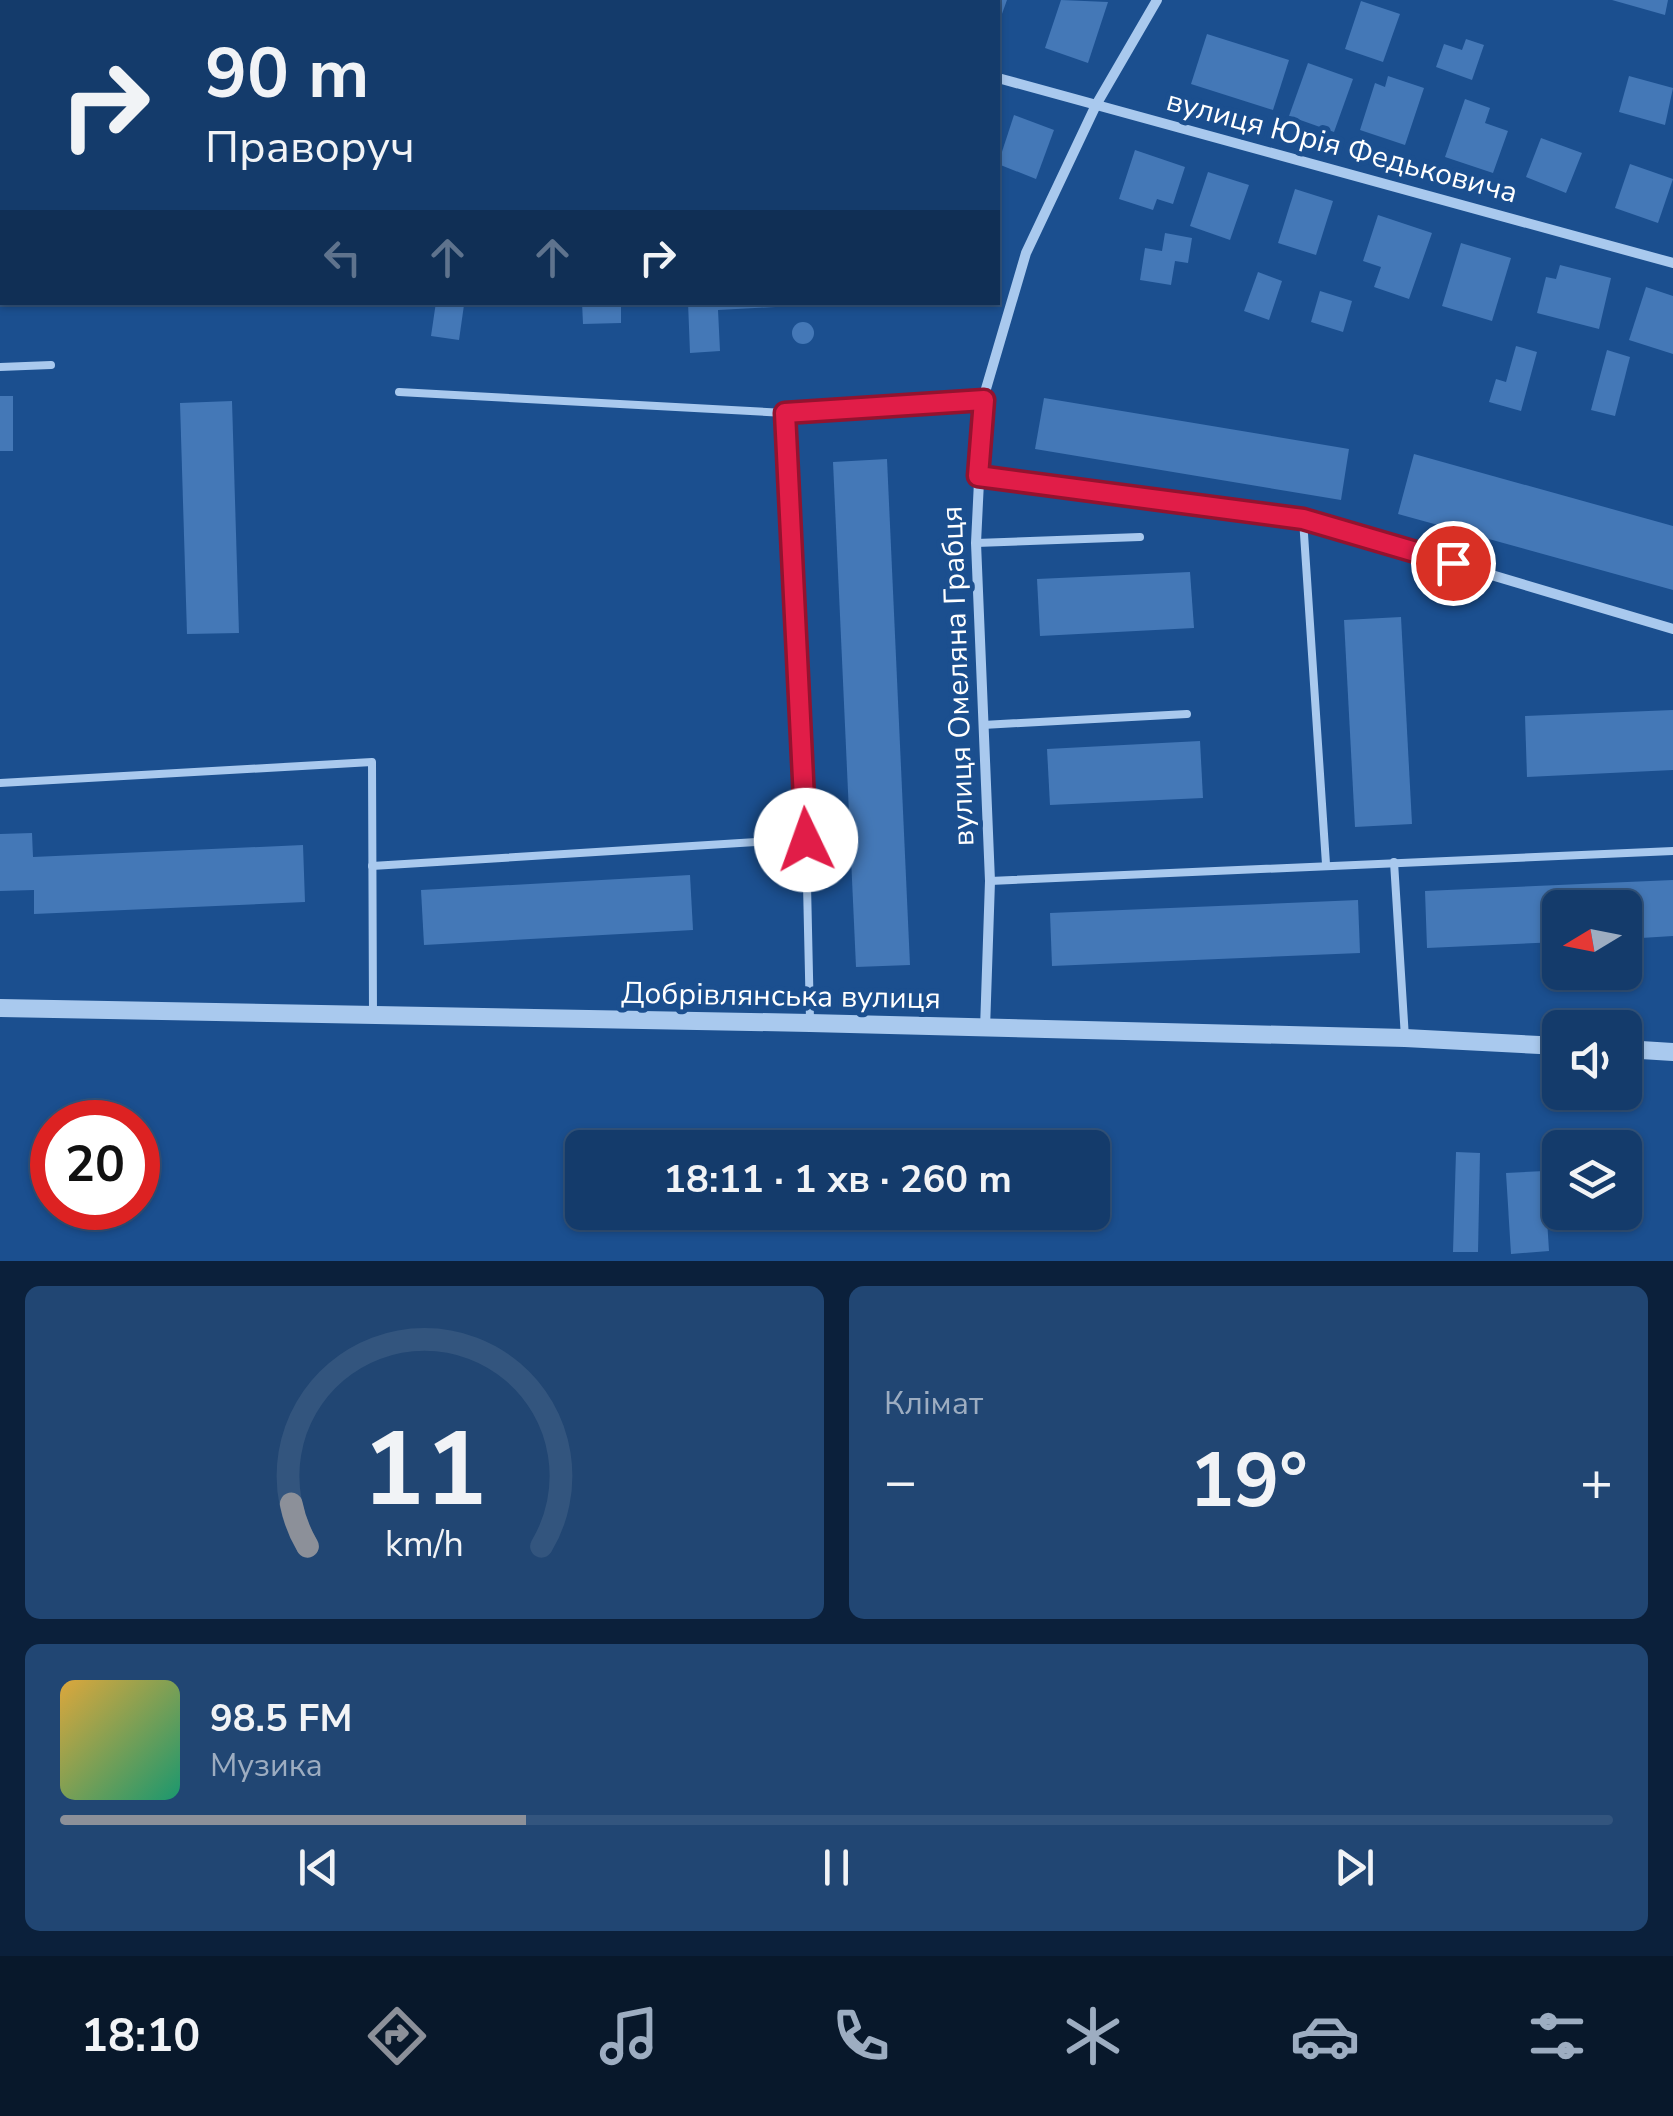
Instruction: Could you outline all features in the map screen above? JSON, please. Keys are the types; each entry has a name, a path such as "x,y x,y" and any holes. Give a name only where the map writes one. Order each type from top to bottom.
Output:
{"street":[{"name":"вулиця Омеляна Грабця","path":"985,1028 990,881 976,543 984,400 1026,253 1096,105 1157,0"},
{"name":"вулиця Юрія Федьковича","path":"1000,79 1673,263"},
{"path":"978,476 1303,519 1673,629"},
{"name":"Добрівлянська вулиця","path":"0,1008 1405,1038 1542,1045"},
{"path":"1642,1050 1673,1052"}],"lane":[{"path":"0,367 51,365"},
{"path":"399,392 785,413 984,400"},
{"path":"785,413 806,840 810,1024"},
{"path":"1303,519 1326,864"},
{"path":"976,543 1140,537"},
{"path":"983,724 1187,714"},
{"path":"0,783 372,762 373,1015"},
{"path":"372,866 806,840"},
{"path":"990,881 1673,851"},
{"path":"1394,862 1405,1038"}],"building":[{"path":"1000,0 1007,0 1000,19"},
{"path":"1061,0 1108,2 1088,63 1045,48"},
{"path":"1612,0 1668,0 1665,15"},
{"path":"1361,1 1400,14 1383,62 1345,49"},
{"path":"1207,34 1289,60 1273,110 1191,84"},
{"path":"1466,39 1484,45 1472,80 1436,67 1444,44 1462,50"},
{"path":"1308,63 1353,79 1334,132 1289,116"},
{"path":"1388,76 1424,88 1405,145 1360,130 1375,83 1385,87"},
{"path":"1629,76 1673,88 1665,125 1619,112"},
{"path":"1465,99 1490,108 1485,123 1508,131 1493,173 1445,157"},
{"path":"1014,115 1054,130 1036,179 1000,165"},
{"path":"1541,138 1582,153 1566,193 1526,177"},
{"path":"1135,150 1185,167 1173,204 1157,199 1153,210 1119,199"},
{"path":"1630,164 1673,179 1658,223 1615,208"},
{"path":"1208,172 1249,185 1230,240 1190,226"},
{"path":"1295,189 1333,201 1316,255 1278,243"},
{"path":"1378,215 1432,233 1409,299 1374,287 1381,267 1363,261"},
{"path":"1165,233 1192,238 1188,263 1175,261 1171,285 1140,280 1145,248 1162,251"},
{"path":"1461,243 1511,258 1492,321 1442,306"},
{"path":"1560,265 1611,278 1599,329 1537,313 1546,277 1556,279"},
{"path":"1258,272 1282,281 1269,320 1244,311"},
{"path":"1646,287 1673,296 1673,354 1629,340"},
{"path":"1320,291 1352,301 1343,332 1311,322"},
{"path":"436,305 464,305 459,340 431,336"},
{"path":"582,305 621,305 621,323 583,324"},
{"path":"688,305 793,305 718,310 720,351 690,353"},
{"path":"803,322 811,325 811,341 803,344 795,341 792,333 795,325"},
{"path":"1516,346 1537,352 1521,411 1489,402 1496,379 1506,382"},
{"path":"1607,350 1630,357 1615,416 1591,410"},
{"path":"0,396 13,396 13,451 0,451"},
{"path":"1044,398 1349,449 1341,500 1035,449"},
{"path":"232,401 239,633 187,634 180,403"},
{"path":"1414,454 1673,526 1673,590 1398,514"},
{"path":"887,459 910,965 856,967 833,462"},
{"path":"1190,572 1194,628 1040,636 1037,579"},
{"path":"1401,617 1412,824 1355,827 1344,620"},
{"path":"1673,710 1673,770 1527,777 1525,716"},
{"path":"1200,741 1203,798 1050,805 1047,749"},
{"path":"32,833 33,857 303,845 305,902 34,914 34,890 0,891 0,834"},
{"path":"690,875 693,930 424,945 421,890"},
{"path":"1673,880 1673,936 1642,938 1642,890 1542,890 1542,943 1427,948 1425,891"},
{"path":"1358,900 1360,953 1052,966 1050,913"},
{"path":"1456,1152 1480,1153 1478,1252 1453,1252"},
{"path":"1542,1171 1542,1230 1548,1230 1549,1251 1511,1254 1506,1173"}],"route":[{"path":"806,840 785,413 984,400 978,476 1303,519 1453,563"}]}
